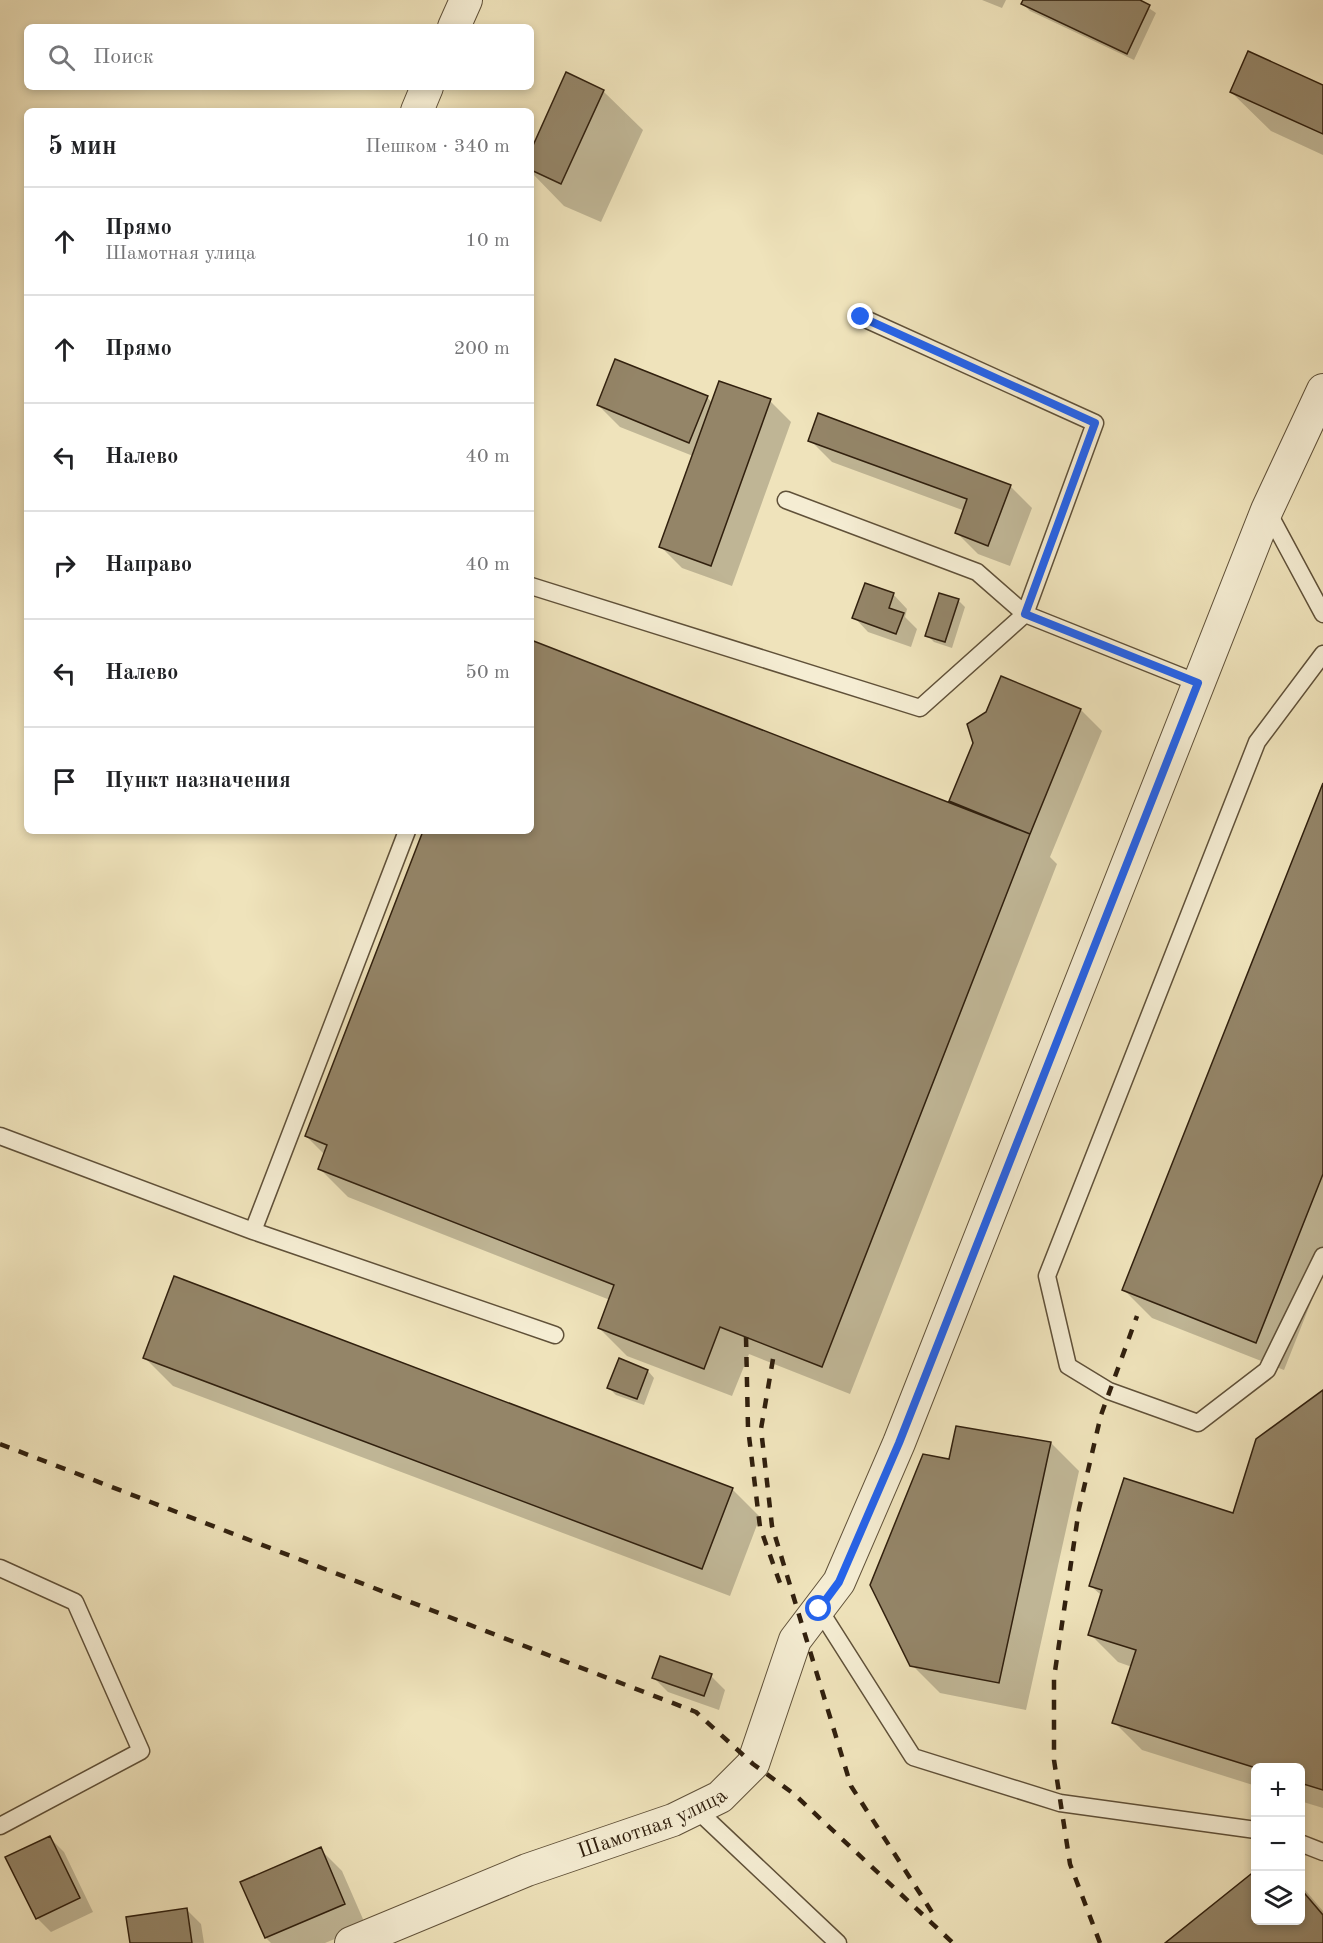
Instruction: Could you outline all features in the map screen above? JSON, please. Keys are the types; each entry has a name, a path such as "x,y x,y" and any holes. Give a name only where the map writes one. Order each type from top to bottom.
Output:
{"street":[{"path":"455,24 466,0"},
{"path":"418,108 426,90"},
{"name":"Шамотная улица","path":"351,1943 527,1870 673,1820 720,1797 753,1764 795,1640 839,1582 899,1443 1267,510 1323,390"}],"lane":[{"path":"534,587 920,708 1025,614 1095,423 861,317"},
{"path":"786,500 977,572 1025,614 1198,683"},
{"path":"1267,510 1323,614"},
{"path":"1323,654 1257,742 1047,1276 1068,1366 1109,1391 1197,1424 1267,1370 1323,1256"},
{"path":"253,1231 407,834"},
{"path":"0,1136 253,1231 555,1335"},
{"path":"0,1568 75,1602 141,1751 0,1827"},
{"path":"819,1609 913,1757 1060,1803 1251,1829"},
{"path":"696,1809 838,1943"},
{"path":"1305,1845 1323,1852"}],"building":[{"path":"1023,0 1140,0 1150,5 1127,54 1021,4"},
{"path":"1248,51 1323,85 1323,134 1230,92"},
{"path":"566,72 604,90 561,184 534,171 534,143"},
{"path":"615,359 708,396 689,443 597,405"},
{"path":"719,381 771,399 711,566 659,547"},
{"path":"818,413 1011,485 988,546 955,533 967,499 808,441"},
{"path":"865,583 894,593 889,608 904,613 896,634 852,618"},
{"path":"939,593 959,599 945,642 925,636"},
{"path":"534,641 1030,834 822,1367 720,1327 704,1369 598,1328 614,1285 318,1169 327,1145 305,1136 422,834 534,834"},
{"path":"1001,676 1081,709 1030,834 949,801 973,743 967,724 986,712"},
{"path":"1323,783 1323,1174 1256,1343 1122,1290"},
{"path":"174,1276 733,1488 702,1569 143,1358"},
{"path":"619,1358 648,1370 637,1399 607,1388"},
{"path":"1323,1390 1323,1790 1305,1785 1305,1763 1251,1763 1251,1766 1112,1723 1136,1650 1088,1635 1102,1590 1089,1586 1124,1478 1233,1513 1256,1439"},
{"path":"956,1426 1051,1442 999,1683 910,1666 870,1585 923,1454 949,1459"},
{"path":"660,1656 712,1674 704,1696 652,1678"},
{"path":"50,1836 80,1898 36,1919 5,1857"},
{"path":"321,1847 345,1904 265,1938 240,1882"},
{"path":"1251,1874 1251,1925 1305,1925 1305,1894 1323,1915 1323,1943 1165,1943"},
{"path":"187,1908 192,1943 130,1943 126,1917"}],"railway":[{"path":"1100,1943 1070,1864 1054,1760 1054,1678 1079,1509 1101,1415 1137,1316"},
{"path":"746,1337 748,1428 760,1527 781,1586"},
{"path":"773,1359 761,1429 772,1526 851,1786 937,1920"},
{"path":"0,1444 696,1712 753,1764 794,1794 953,1943"}],"route":[{"path":"819,1609 839,1582 899,1443 1198,683 1025,614 1095,423 861,317"}]}
